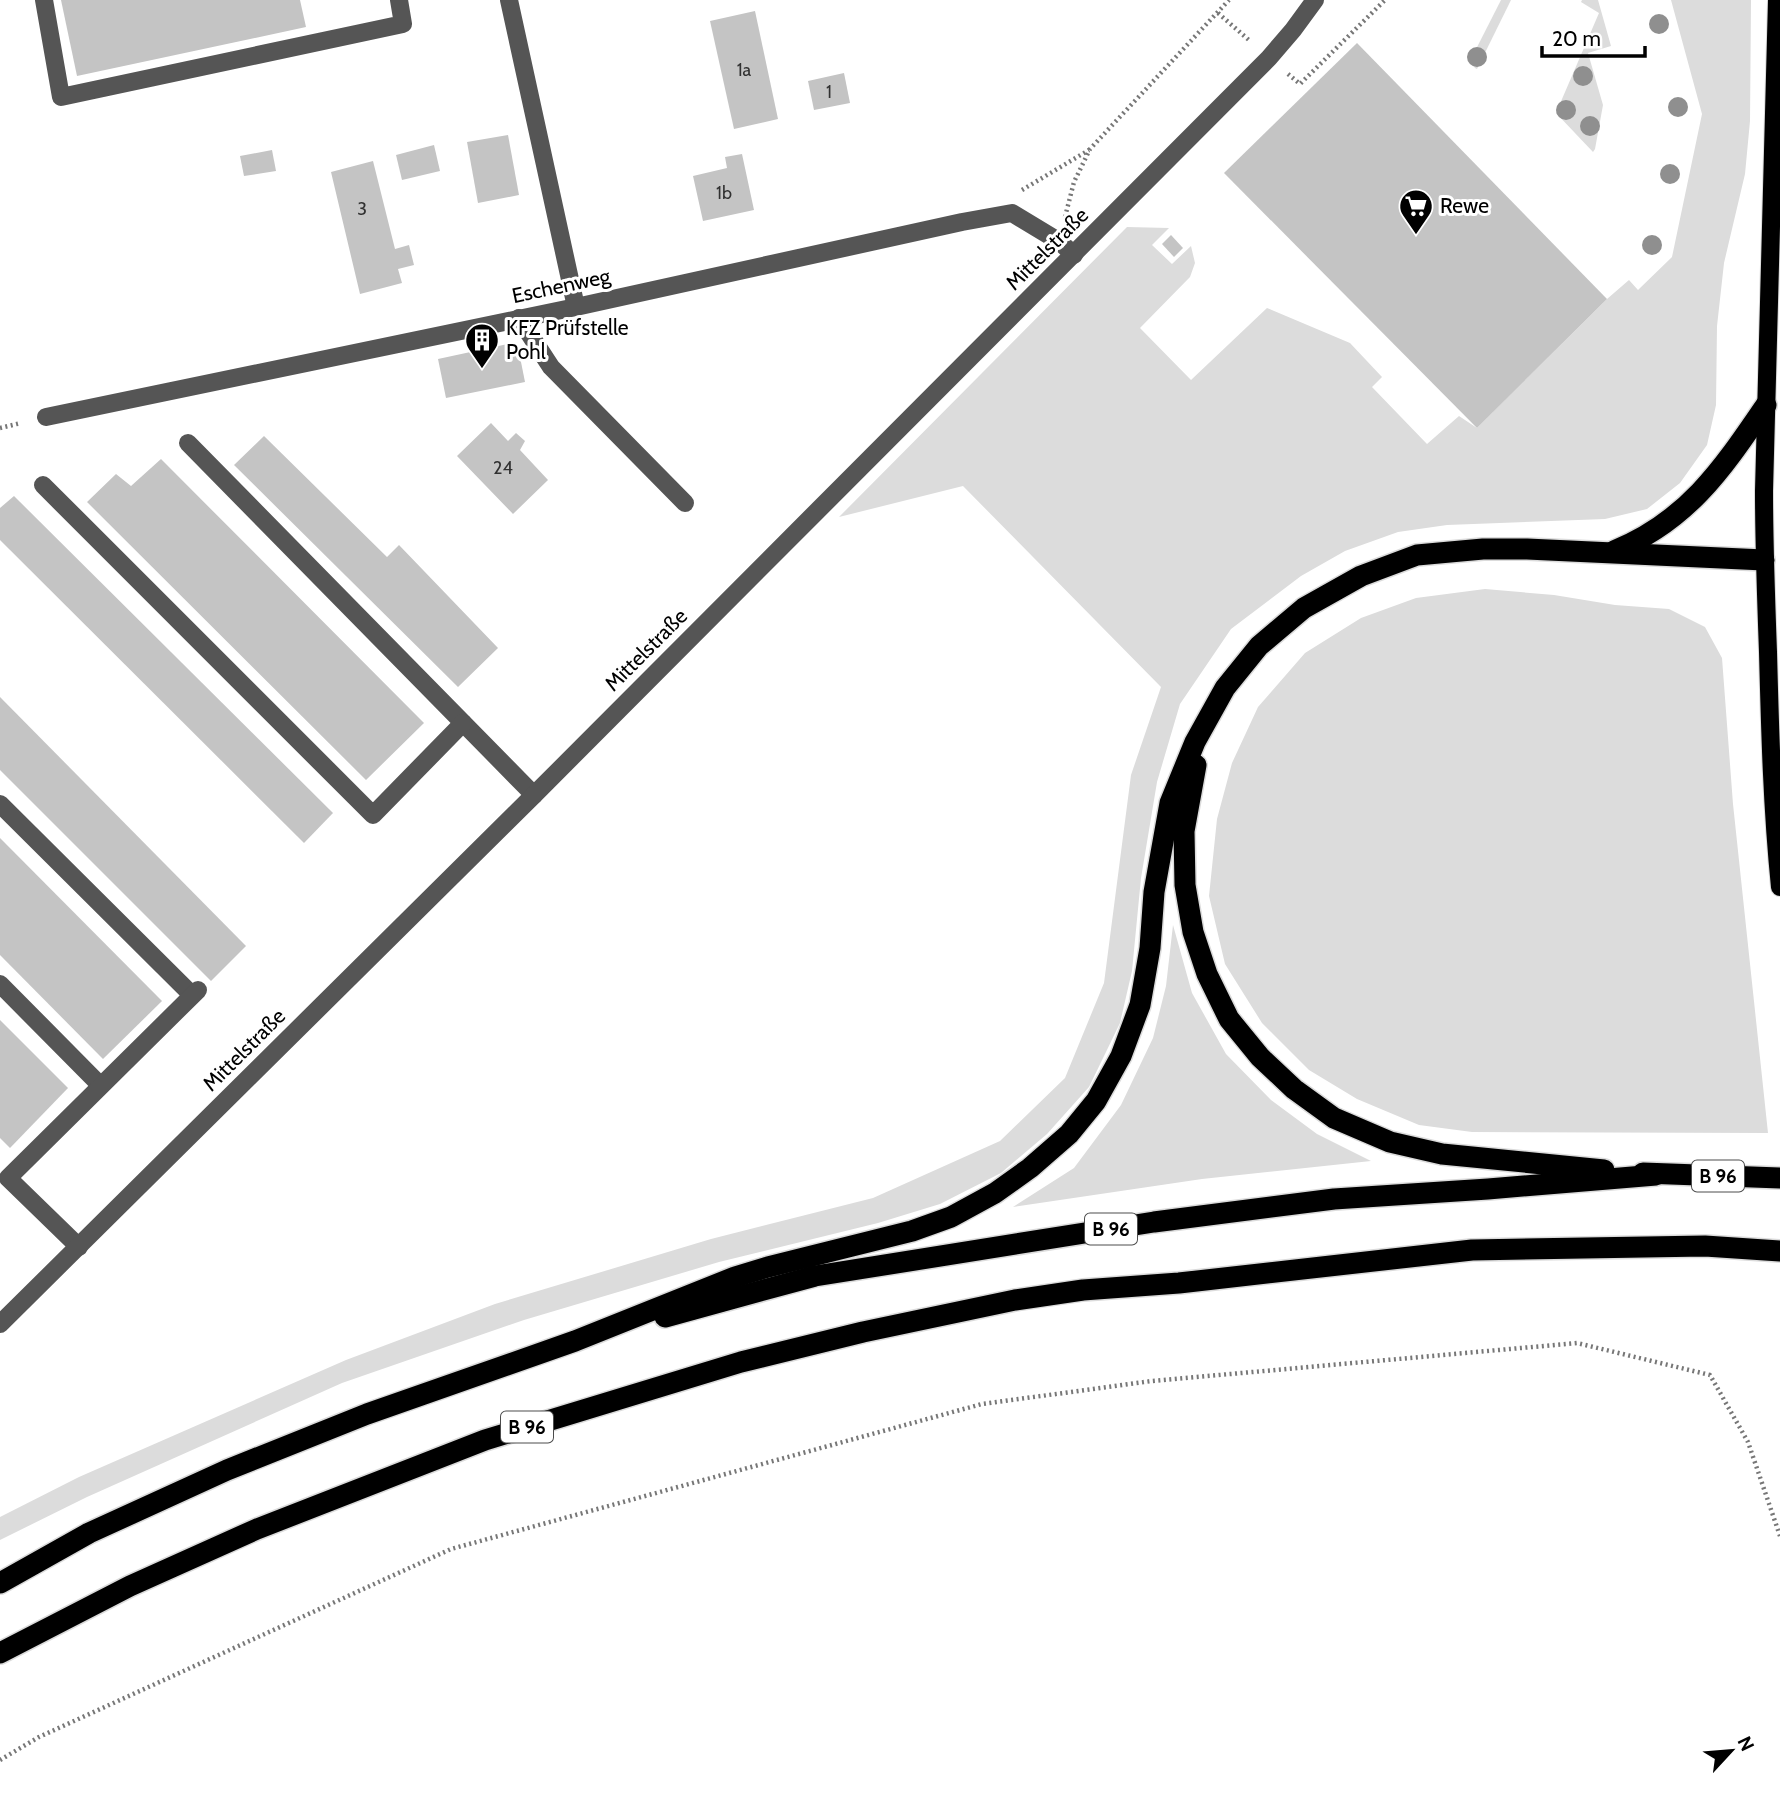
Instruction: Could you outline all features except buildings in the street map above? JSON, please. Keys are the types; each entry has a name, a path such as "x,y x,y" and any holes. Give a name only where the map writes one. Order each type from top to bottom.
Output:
{"highway":[{"path":"1609,553 1638,542 1671,519 1705,488 1726,464 1766,405"},
{"path":"575,1341 735,1277 899,1234 951,1217 995,1193 1030,1168 1069,1134 1096,1101 1121,1056 1140,1006 1150,948 1154,892 1170,803 1195,741 1225,688 1259,646 1304,608 1361,576 1417,555 1483,549 1772,561"},
{"path":"1225,688 1198,752 1184,831 1185,885 1193,932 1207,974 1229,1019 1259,1057 1294,1089 1334,1118 1390,1142 1442,1154 1656,1175"},
{"name":"B 96","path":"0,1583 89,1532 227,1470 367,1414 575,1341 815,1276 1154,1222 1334,1199 1656,1175 1780,1178"},
{"name":"B 96","path":"0,1653 130,1586 232,1541 485,1440 741,1362 863,1332 1015,1300 1083,1290 1179,1283 1472,1250 1705,1246 1780,1251"}],"main road":[{"path":"1777,0 1766,405 1772,561 1768,712 1780,887"}],"street":[{"path":"44,0 61,97 403,24 399,0"},
{"path":"509,0 576,307"},
{"name":"Mittelstraße","path":"0,1324 1074,255 1269,58 1315,0"},
{"path":"1012,213 1060,242 1074,255"},
{"name":"Eschenweg","path":"46,417 1012,213"},
{"path":"519,318 551,367 685,503"},
{"path":"188,443 534,795"},
{"path":"43,485 373,815 463,723"},
{"path":"0,804 195,993 3,1178 79,1247"},
{"path":"0,984 100,1085"}],"path":[{"path":"1012,213 1021,190 1090,149 1229,0"},
{"path":"1300,85 1385,0"},
{"path":"1060,242 1074,183 1090,149"},
{"path":"0,1760 39,1737 451,1549 982,1404 1152,1381 1577,1343 1710,1375 1748,1442 1780,1536"}],"shaded area":[{"path":"1501,0 1511,0 1477,69 1470,61"},
{"path":"1598,0 1611,46 1588,53 1603,105 1593,152 1556,113 1599,13 1581,2"},
{"path":"1671,0 1751,0 1750,121 1745,174 1724,263 1717,326 1716,405 1707,445 1680,483 1647,509 1605,519 1447,525 1398,532 1345,551 1301,576 1231,629 1180,704 1157,782 1141,878 1132,971 1120,1023 1089,1087 1047,1134 1001,1173 940,1204 878,1223 719,1262 524,1320 342,1383 87,1497 0,1540 0,1517 79,1477 346,1360 495,1304 711,1239 873,1198 1000,1141 1065,1078 1104,983 1131,775 1161,687 963,486 839,517 1127,227 1169,228 1152,245 1172,264 1191,246 1195,263 1190,277 1140,328 1191,380 1267,308 1350,343 1382,377 1372,387 1427,444 1459,416 1477,428 1607,299 1629,280 1638,290 1672,257 1702,114"},
{"path":"1485,589 1669,609 1705,627 1722,658 1733,804 1768,1133 1472,1132 1419,1125 1357,1099 1309,1070 1262,1023 1225,964 1209,896 1217,819 1232,763 1258,707 1305,653 1361,618 1416,598"},
{"path":"1173,925 1192,993 1226,1054 1271,1100 1317,1134 1371,1161 1202,1179 1013,1207 1074,1168 1121,1105 1153,1038 1166,986"}],"place":[{"name":"Rewe","path":"1416,236"},
{"name":"KFZ Prüfstelle Pohl","path":"482,370"}]}
